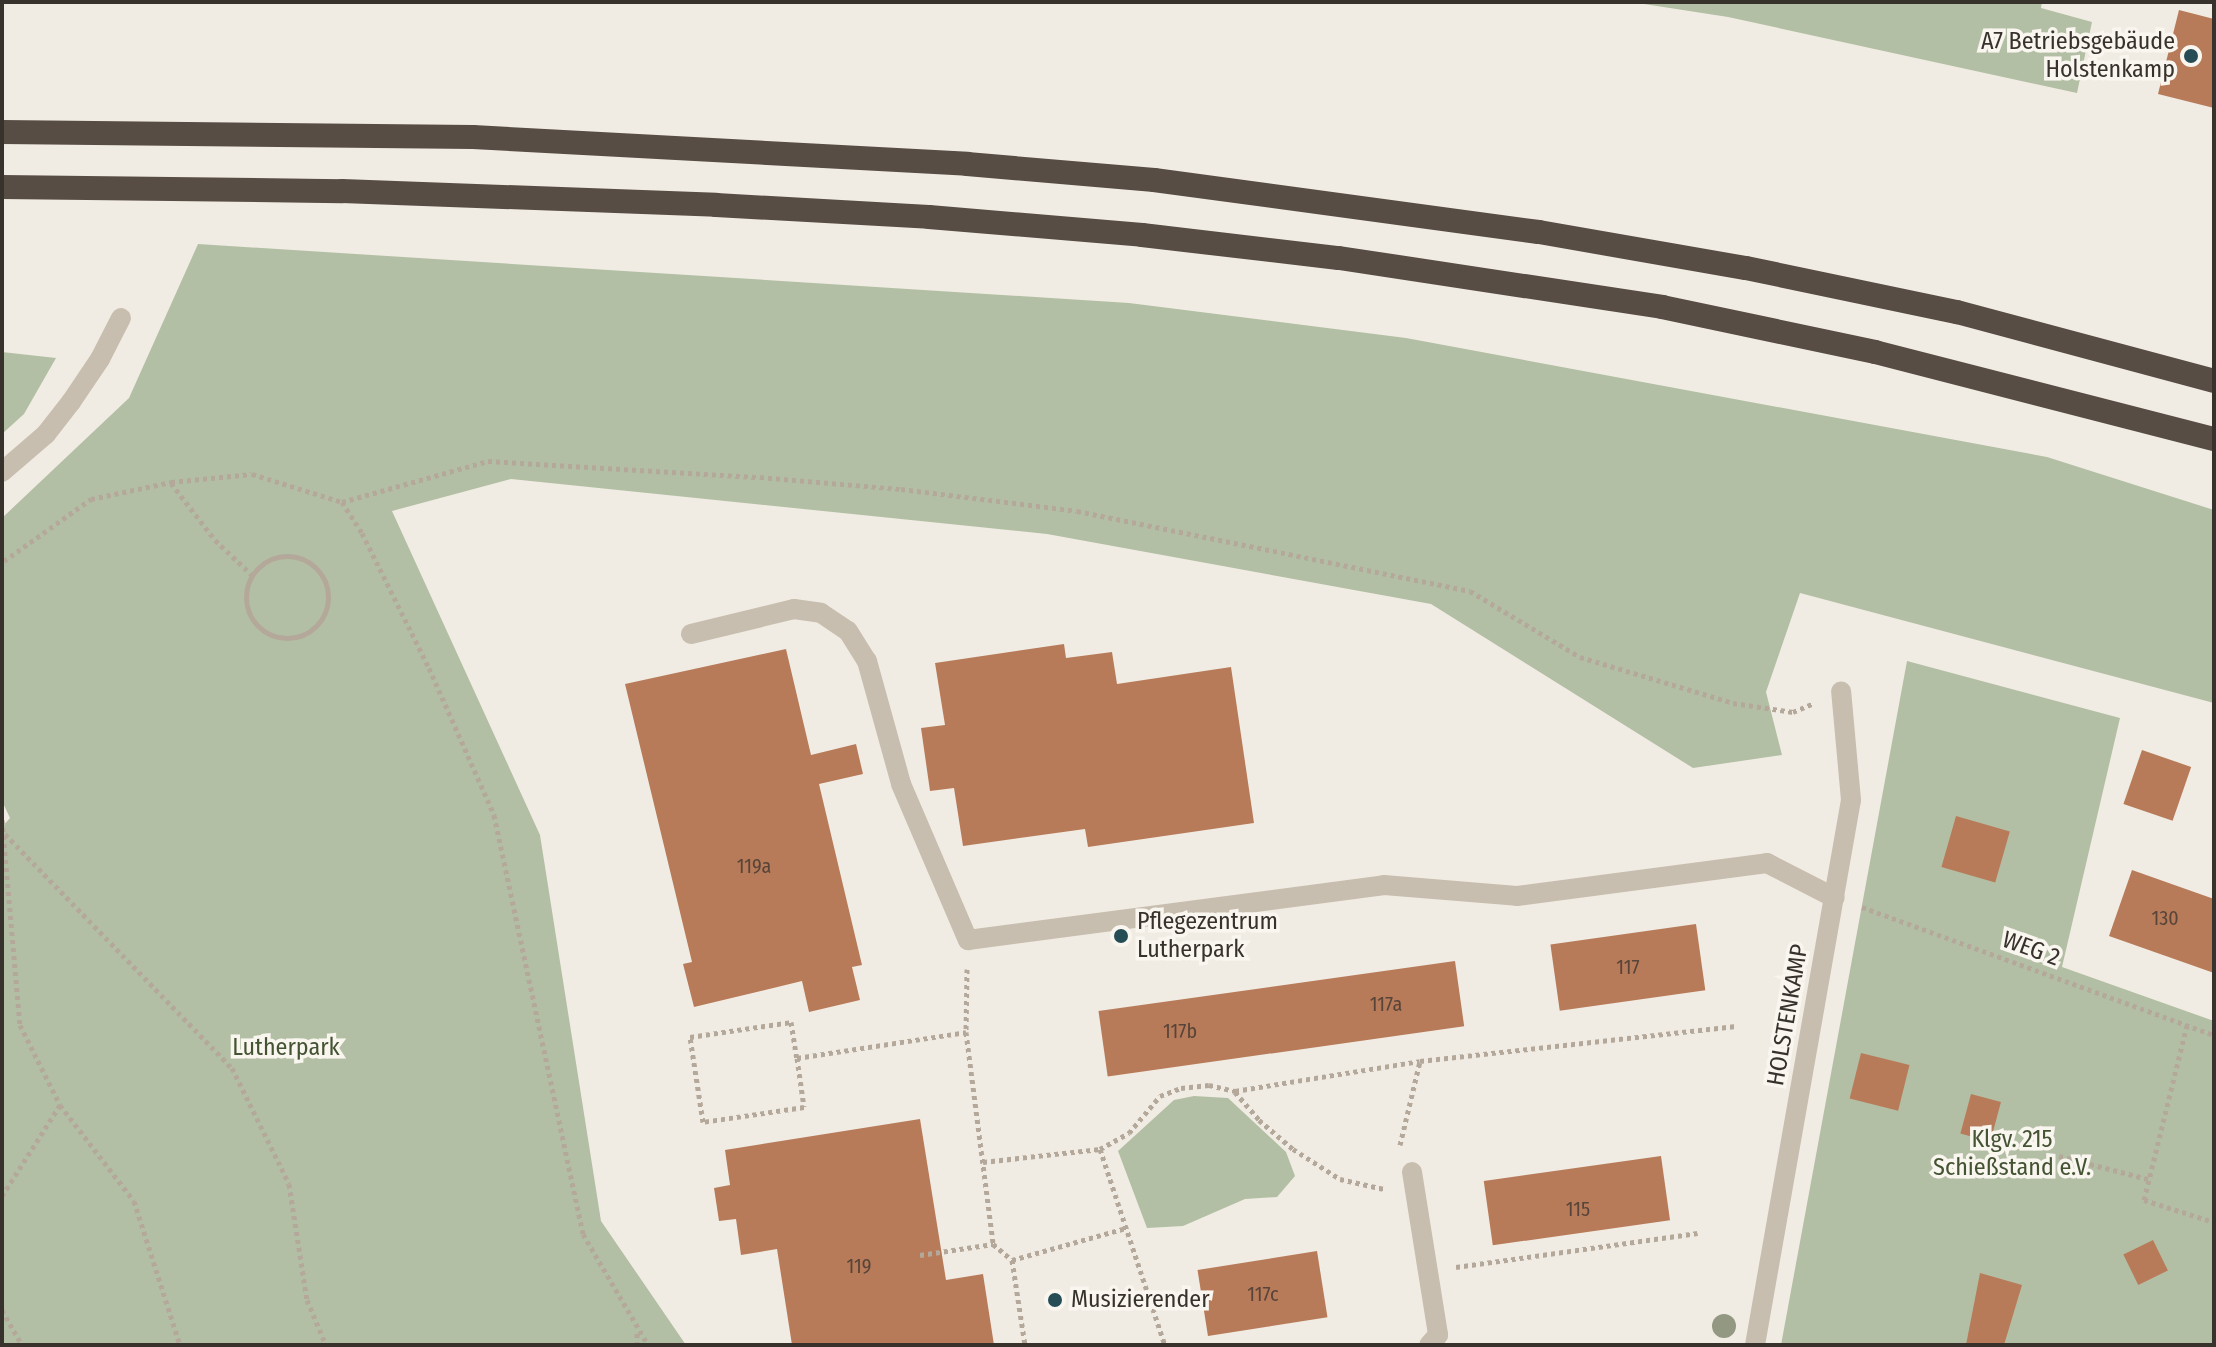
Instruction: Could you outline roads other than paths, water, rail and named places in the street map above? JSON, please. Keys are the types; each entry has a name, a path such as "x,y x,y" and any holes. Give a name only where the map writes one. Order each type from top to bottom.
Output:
{"highway":[{"path":"2,132 473,137 905,160 1154,180 1539,232 1746,268 1957,312 2214,381"},
{"path":"2,187 342,191 716,205 929,217 1142,235 1339,258 1662,307 1875,352 2214,439"}],"street":[{"path":"2,472 46,434 71,402 100,359 121,318"},
{"path":"691,634 794,609 821,613 848,631 867,661 901,784 968,940 1384,885 1517,896 1767,863 1835,898"},
{"name":"HOLSTENKAMP","path":"1755,1345 1851,800 1841,691"},
{"path":"1412,1172 1438,1335 1429,1345"}],"place":[{"name":"A7 Betriebsgebäude Holstenkamp","path":"2191,56"},
{"name":"Pflegezentrum Lutherpark","path":"1121,936"},
{"name":"Musizierender","path":"1055,1300"}],"park label":[{"name":"Lutherpark","path":"286,1048"},
{"name":"Klgv. 215 Schießstand e.V.","path":"2012,1154"}]}
